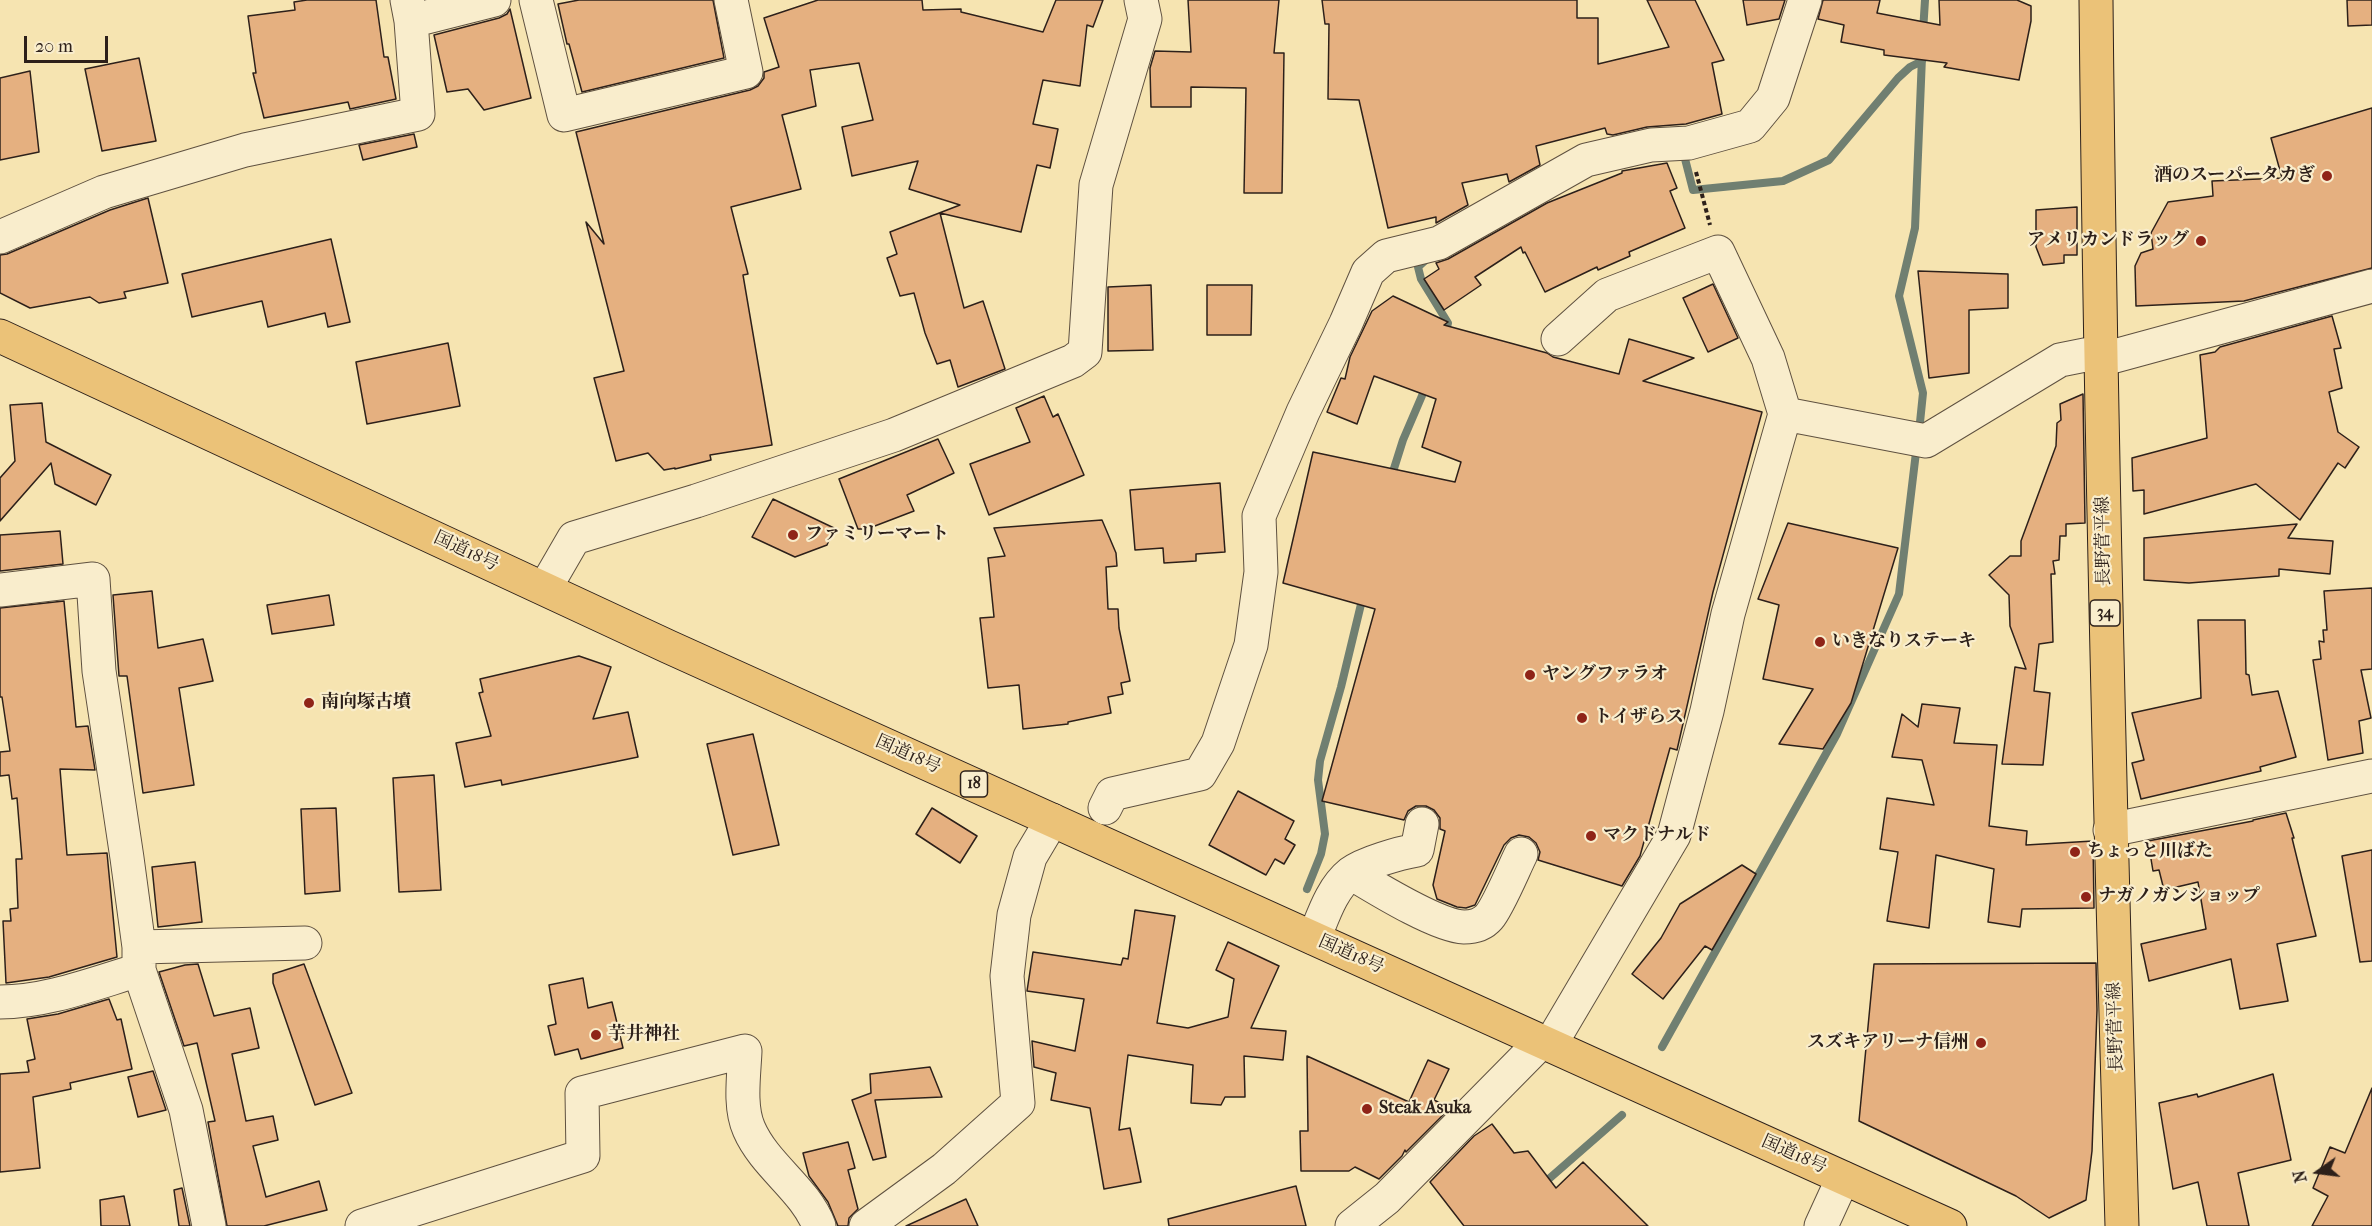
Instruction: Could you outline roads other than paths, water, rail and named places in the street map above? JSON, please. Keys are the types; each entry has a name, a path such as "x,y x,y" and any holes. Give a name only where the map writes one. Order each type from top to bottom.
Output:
{"main road":[{"name":"長野菅平線","path":"2096,0 2100,356 2110,830 2122,1226"},
{"name":"国道18号","path":"0,336 690,656 1950,1226"}],"street":[{"path":"0,237 104,192 245,150 418,114 409,11 494,0"},
{"path":"536,0 564,115 746,72 731,0"},
{"path":"545,588 574,538 696,501 894,435 1063,366 1085,352 1096,185 1145,19 1141,0"},
{"path":"1105,808 1112,794 1200,774 1218,743 1251,645 1261,572 1259,516 1303,412 1368,272 1386,256 1439,243 1586,160 1651,145 1689,143 1750,126 1773,98 1804,0"},
{"path":"1352,1226 1387,1198 1546,1043 1674,835 1707,711 1728,614 1785,414 1768,358 1718,252 1607,295 1558,339"},
{"path":"1785,414 1916,439 2060,360 2100,356 2372,286"},
{"path":"0,590 93,579 99,671 139,959 186,1110 209,1226"},
{"path":"2110,830 2372,776"},
{"path":"866,1226 944,1169 1018,1103 1007,976 1014,915 1029,857 1052,820"},
{"path":"1314,938 1334,894 1351,873 1398,853 1417,850 1422,824"},
{"path":"1351,873 1415,909 1447,923 1464,927 1478,925 1490,916 1521,854"},
{"path":"0,1002 56,995 139,959 305,943"},
{"path":"362,1226 583,1156 582,1093 746,1051 744,1100 748,1128 764,1153 795,1188 819,1226"},
{"path":"1821,1226 1843,1178"}],"waterway":[{"path":"1923,32 1925,0"},
{"path":"1919,432 1923,393 1899,296 1915,228 1922,57"},
{"path":"1679,154 1684,155 1693,190 1783,181 1829,160 1898,78 1910,67 1922,61"},
{"path":"1429,257 1418,267 1421,279 1448,323 1445,335"},
{"path":"1391,478 1403,440 1427,384"},
{"path":"1662,1047 1837,734 1899,594 1917,444"},
{"path":"1307,889 1321,854 1325,834 1318,780 1320,761 1363,596"},
{"path":"1543,1184 1622,1115"}],"place":[{"name":"酒のスーパータカぎ","path":"2327,176"},
{"name":"アメリカンドラッグ","path":"2201,241"},
{"name":"ファミリーマート","path":"793,535"},
{"name":"いきなりステーキ","path":"1820,642"},
{"name":"ヤングファラオ","path":"1530,675"},
{"name":"南向塚古墳","path":"309,703"},
{"name":"トイザらス","path":"1582,718"},
{"name":"マクドナルド","path":"1591,836"},
{"name":"ちょっと川ばた","path":"2075,852"},
{"name":"ナガノガンショップ","path":"2086,897"},
{"name":"芋井神社","path":"596,1035"},
{"name":"スズキアリーナ信州","path":"1981,1043"},
{"name":"Steak Asuka","path":"1367,1109"}]}
